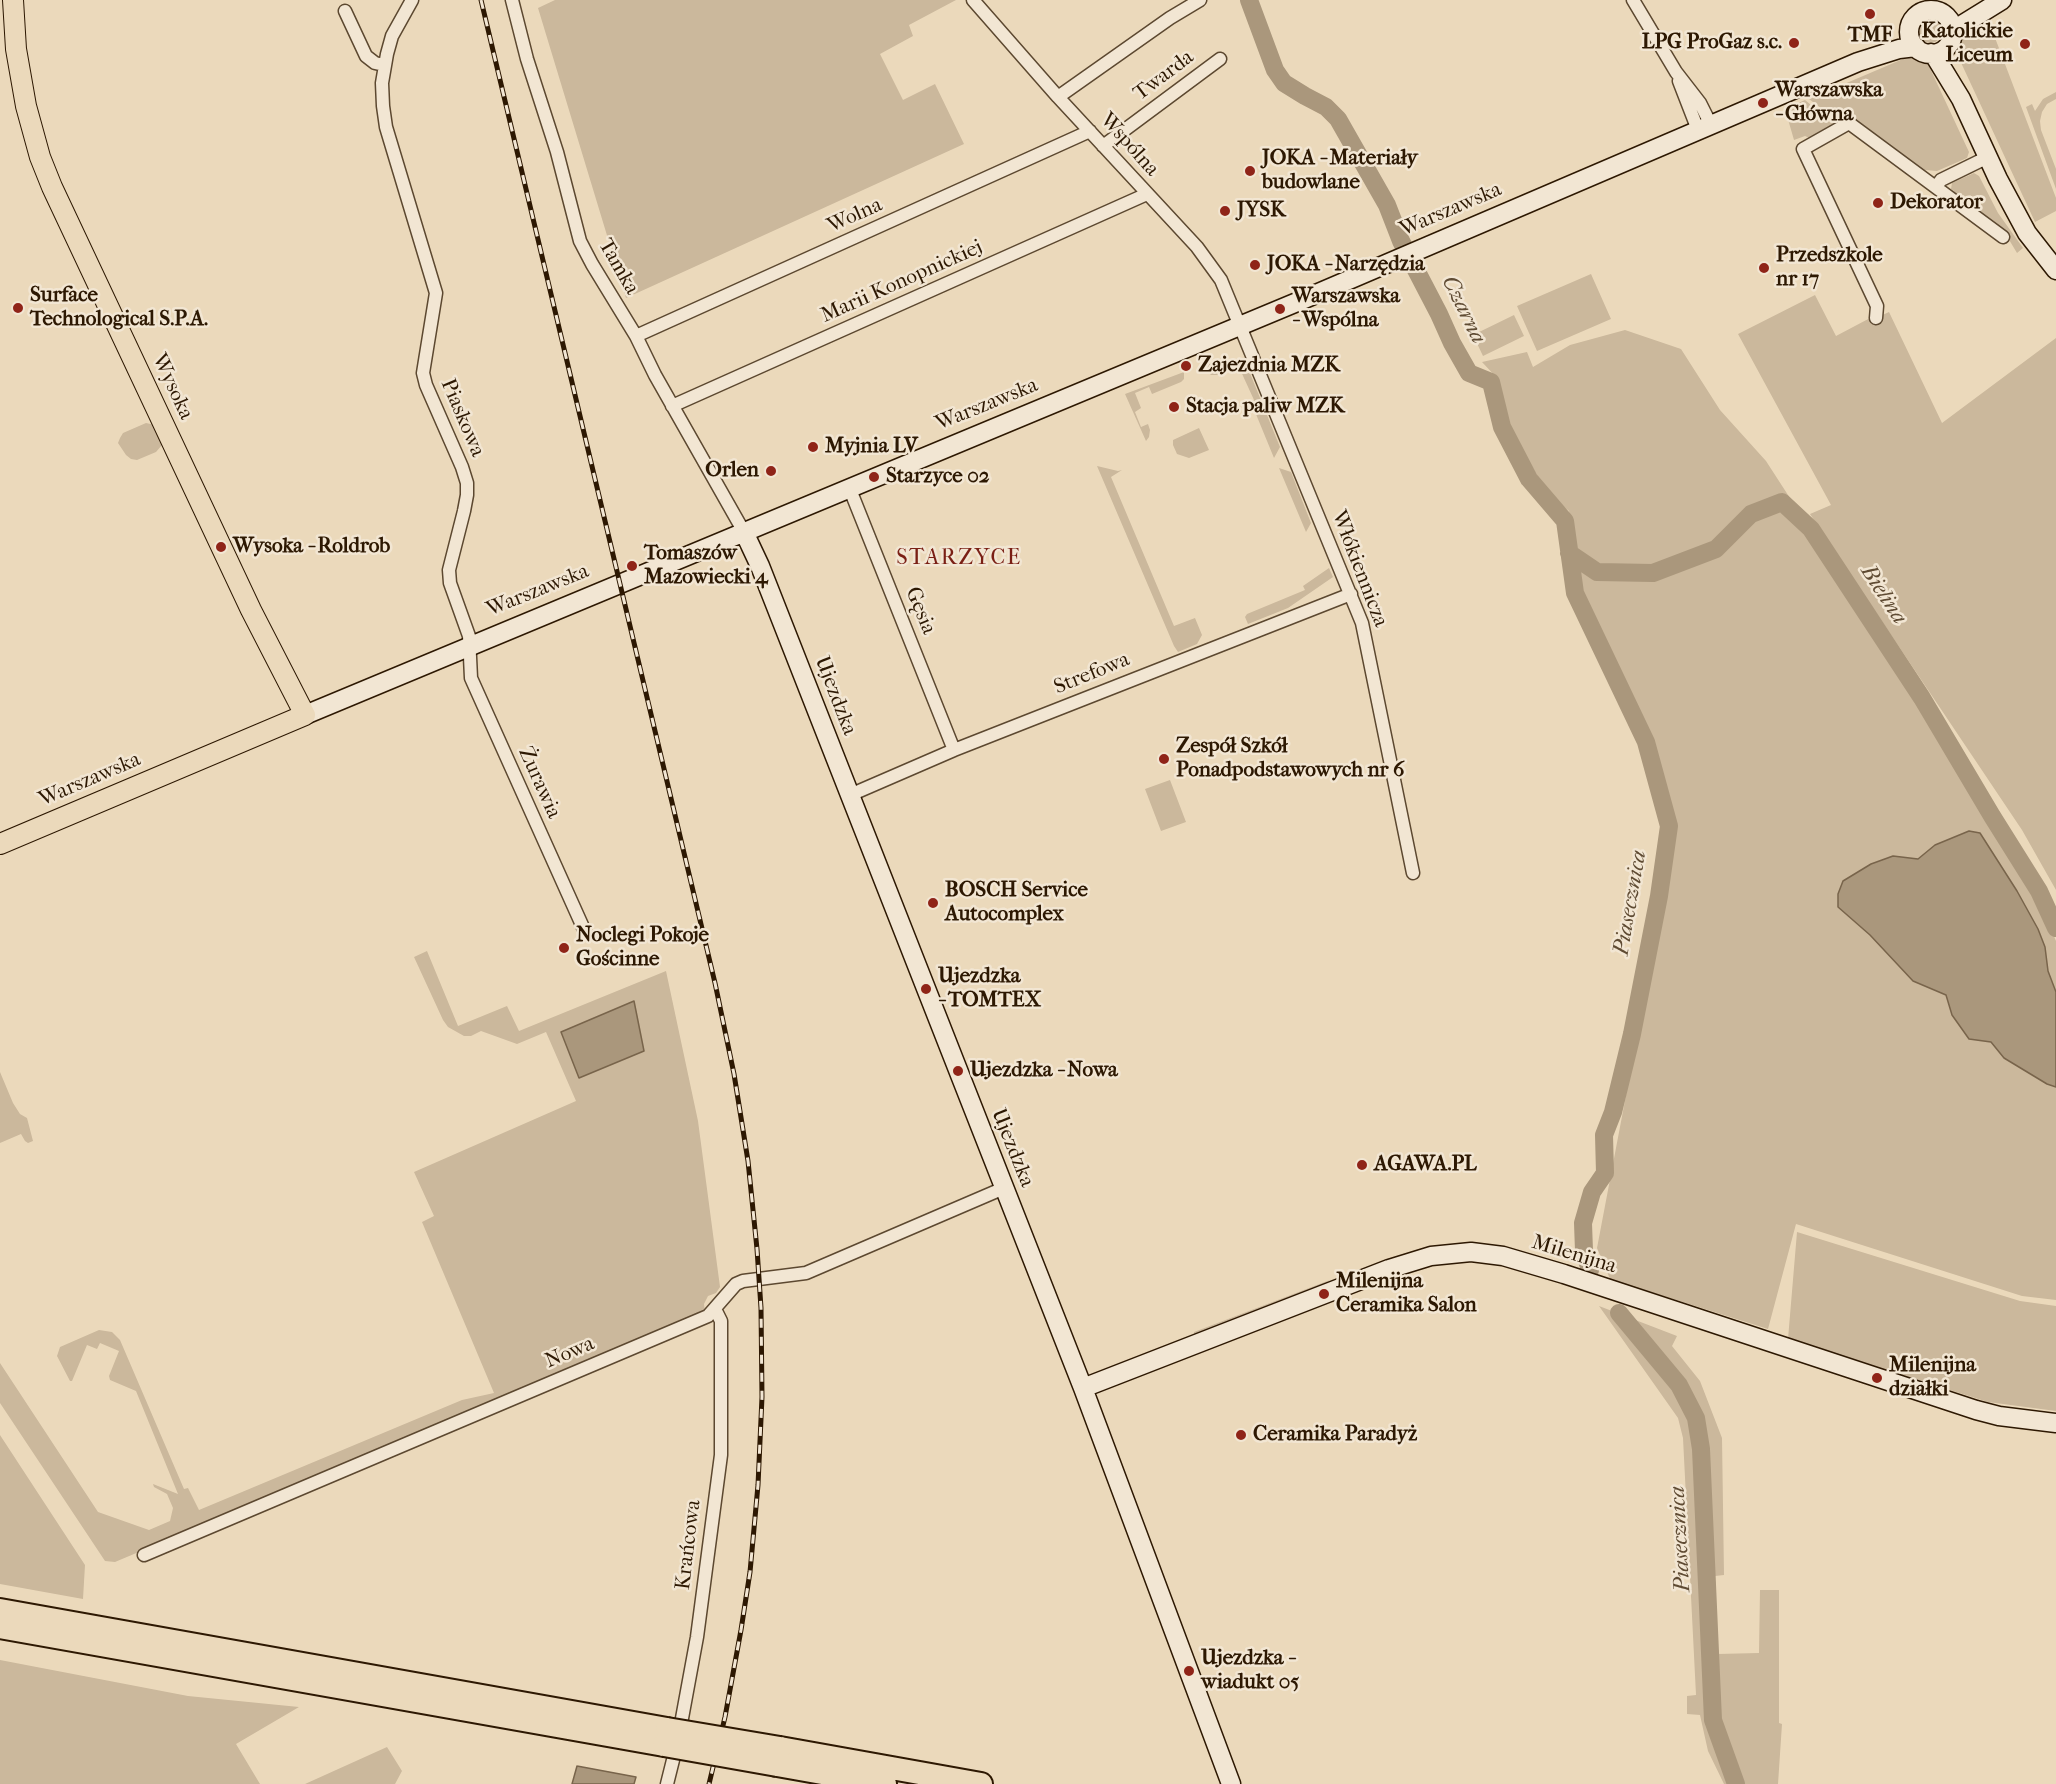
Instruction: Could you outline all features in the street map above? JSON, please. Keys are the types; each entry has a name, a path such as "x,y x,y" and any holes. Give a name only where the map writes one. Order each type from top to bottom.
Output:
{"highway":[{"path":"0,1610 665,1737"},
{"path":"0,1627 778,1757 981,1784"},
{"path":"778,1757 885,1784"}],"main road":[{"name":"Wysoka","path":"13,0 16,49 26,106 52,187 258,623 305,715"},
{"name":"Warszawska","path":"0,844 470,645 1240,326 1858,62 1899,50 1928,25 2002,0"},
{"path":"1928,25 1988,157 2026,233 2056,270"},
{"name":"Ujezdzka","path":"744,532 757,558 1083,1388 1231,1784"},
{"name":"Milenijna","path":"1083,1388 1389,1269 1438,1255 1471,1252 1503,1257 1564,1274 1976,1410 1999,1416 2056,1423"}],"street":[{"name":"Piaskowa","path":"412,0 392,36 384,65 382,106 386,127 436,293 423,373 467,483 464,512 449,570 450,583 470,645"},
{"name":"Tamka","path":"512,0 527,59 557,152 580,241 636,336 672,406 744,532"},
{"name":"Wspólna","path":"973,0 1058,97 1197,247 1221,280 1240,326"},
{"path":"1058,97 1170,18 1200,0"},
{"path":"1633,0 1676,72 1700,103 1704,127"},
{"path":"345,11 366,56 375,63 384,65"},
{"name":"Twarda","path":"1103,146 1220,59"},
{"path":"1876,318 1877,306 1803,149 1849,123 2003,237"},
{"name":"Wolna","path":"636,336 1090,131"},
{"path":"1936,187 1941,180 1988,157"},
{"name":"Marii Konopnickiej","path":"672,406 1147,194"},
{"name":"Włókiennicza","path":"1240,326 1362,623 1413,873"},
{"name":"Gęsia","path":"849,487 954,750"},
{"name":"Strefowa","path":"850,795 954,750 1351,594"},
{"name":"Żurawia","path":"470,645 471,678 586,934"},
{"name":"Nowa","path":"144,1555 708,1316 726,1293 743,1281 806,1274 1004,1188"},
{"name":"Krańcowa","path":"667,1784 697,1637 721,1455 721,1321 715,1309"}],"shaded area":[{"path":"555,0 956,0 909,25 913,36 880,54 903,100 935,84 964,144 626,298 538,8"},
{"path":"1930,19 1935,20 1941,26 1941,36 1935,42 1930,43 1925,42 1919,36 1918,31 1919,26 1925,20"},
{"path":"1989,22 2056,198 2056,211 2035,222 1957,54 1965,32"},
{"path":"1910,56 1928,64 1969,152 1967,158 1937,171 1925,170 1923,172 1839,111 1833,117 1809,99"},
{"path":"2056,92 2056,99 2047,104 2040,121 2041,130 2056,169 2056,189 2026,107 2032,104 2035,111 2043,99"},
{"path":"1805,100 1834,124 1832,128 1812,139 1805,136 1794,140 1785,109"},
{"path":"1974,173 1979,176 1998,213 2023,248 2017,253 2005,233 1952,194 1954,191 1951,189 1952,183"},
{"path":"1591,274 1611,319 1537,351 1517,306"},
{"path":"1815,295 1836,336 1872,317 1876,318 1889,312 1942,423 2056,338 2056,890 2022,830 1810,514 1831,505 1738,334"},
{"path":"1514,315 1524,336 1483,356 1473,335"},
{"path":"1625,330 1681,349 1720,410 1766,461 1920,699 2036,893 2056,941 2056,1300 2022,1296 1796,1224 1768,1329 1610,1279 1597,1248 1661,911 1671,826 1648,742 1589,615 1575,558 1569,511 1547,492 1507,424 1496,377 1482,362 1527,352 1533,367 1570,345"},
{"path":"1222,358 1227,368 1245,361 1280,447 1274,458 1251,402 1254,400 1238,365 1218,375 1209,373 1206,365"},
{"path":"1184,372 1184,379 1181,382 1152,394 1149,387 1135,393 1141,408 1135,412 1141,427 1148,424 1150,430 1146,441 1125,394"},
{"path":"146,423 155,425 162,445 156,452 137,460 131,459 118,443 120,438 123,433"},
{"path":"1199,428 1209,450 1189,458 1177,454 1173,440"},
{"path":"1097,466 1122,470 1111,477 1174,626 1195,618 1202,635 1197,644 1178,652 1174,646"},
{"path":"1279,468 1291,472 1311,523 1306,532"},
{"path":"1329,568 1333,577 1288,608 1248,624 1245,617 1247,614 1305,590 1303,586"},
{"path":"1170,780 1186,822 1161,831 1145,789"},
{"path":"1969,831 1980,833 2017,891 2045,947 2048,971 2056,992 2056,1087 2004,1058 1991,1042 1969,1039 1952,1015 1946,995 1913,981 1870,935 1838,907 1838,894 1843,881 1871,864 1893,856 1918,859 1935,845"},
{"path":"427,951 458,1026 507,1006 519,1031 666,971 698,1121 720,1287 716,1293 708,1296 704,1304 705,1313 115,1562 105,1561 0,1403 0,1363 98,1512 149,1530 170,1521 173,1508 167,1494 154,1487 153,1484 178,1494 136,1391 110,1380 109,1376 119,1351 100,1343 97,1349 87,1345 72,1381 57,1356 60,1347 99,1330 112,1332 120,1340 184,1489 188,1488 199,1510 462,1400 494,1393 422,1222 434,1216 414,1172 576,1101 546,1032 517,1044 481,1031 471,1036 464,1036 448,1027 414,957"},
{"path":"634,1001 644,1051 579,1078 561,1032"},
{"path":"0,1072 13,1103 20,1114 27,1118 33,1141 28,1143 21,1134 0,1143"},
{"path":"1797,1232 2020,1301 2056,1306 2056,1411 1988,1402 1788,1339"},
{"path":"1330,1280 1318,1287 1194,1334 1194,1332"},
{"path":"1599,1306 1677,1336 1672,1346 1700,1381 1722,1438 1724,1575 1715,1576 1717,1654 1759,1653 1760,1590 1779,1590 1779,1723 1782,1724 1778,1784 1724,1784 1708,1751 1700,1715 1687,1714 1687,1696 1696,1695 1683,1438 1678,1418"},
{"path":"0,1435 85,1565 83,1599 0,1584"},
{"path":"0,1660 188,1696 299,1707 236,1744 260,1784 0,1784"},
{"path":"387,1747 402,1771 395,1784 305,1784"},
{"path":"577,1766 636,1777 634,1784 572,1784"}],"waterway":[{"name":"Piasecznica","path":"1249,0 1275,70 1284,83 1326,107 1338,119 1387,205 1401,241 1452,343 1469,373 1491,382 1502,427 1529,479 1565,521 1575,593 1646,742 1669,826 1659,896 1632,1034 1613,1112 1604,1135 1605,1173 1592,1192 1583,1223 1584,1251 1590,1270"},
{"name":"Bielina","path":"1569,553 1597,572 1653,573 1716,549 1751,514 1782,502 1811,529 1922,698 2039,891 2056,928"},
{"name":"Piasecznica","path":"1619,1313 1679,1385 1696,1418 1701,1449 1713,1720 1736,1784"}],"railway":[{"path":"481,0 715,983 734,1074 748,1161 761,1308 762,1397 758,1485 750,1572 741,1630 725,1717 709,1784"}],"place":[{"name":"TMF","path":"1870,14"},
{"name":"LPG ProGaz s.c.","path":"1794,43"},
{"name":"Katolickie Liceum","path":"2025,44"},
{"name":"Warszawska - Główna","path":"1763,103"},
{"name":"JOKA - Materiały budowlane","path":"1250,171"},
{"name":"Dekorator","path":"1878,203"},
{"name":"JYSK","path":"1225,211"},
{"name":"JOKA - Narzędzia","path":"1255,265"},
{"name":"Przedszkole nr 17","path":"1764,268"},
{"name":"Surface Technological S.P.A.","path":"18,308"},
{"name":"Warszawska - Wspólna","path":"1280,309"},
{"name":"Zajezdnia MZK","path":"1186,366"},
{"name":"Stacja paliw MZK","path":"1174,407"},
{"name":"Myjnia LV","path":"813,447"},
{"name":"Orlen","path":"771,471"},
{"name":"Starzyce 02","path":"874,477"},
{"name":"Wysoka - Roldrob","path":"221,547"},
{"name":"Tomaszów Mazowiecki 4","path":"632,566"},
{"name":"Zespół Szkół Ponadpodstawowych nr 6","path":"1164,759"},
{"name":"BOSCH Service Autocomplex","path":"933,903"},
{"name":"Noclegi Pokoje Gościnne","path":"564,948"},
{"name":"Ujezdzka - TOMTEX","path":"926,989"},
{"name":"Ujezdzka - Nowa","path":"958,1071"},
{"name":"AGAWA.PL","path":"1362,1165"},
{"name":"Milenijna Ceramika Salon","path":"1324,1294"},
{"name":"Milenijna działki","path":"1877,1378"},
{"name":"Ceramika Paradyż","path":"1241,1435"},
{"name":"Ujezdzka - wiadukt 05","path":"1189,1671"}],"district":[{"name":"STARZYCE","path":"959,559"}],"water label":[{"name":"Czarna","path":"1463,310"}]}
